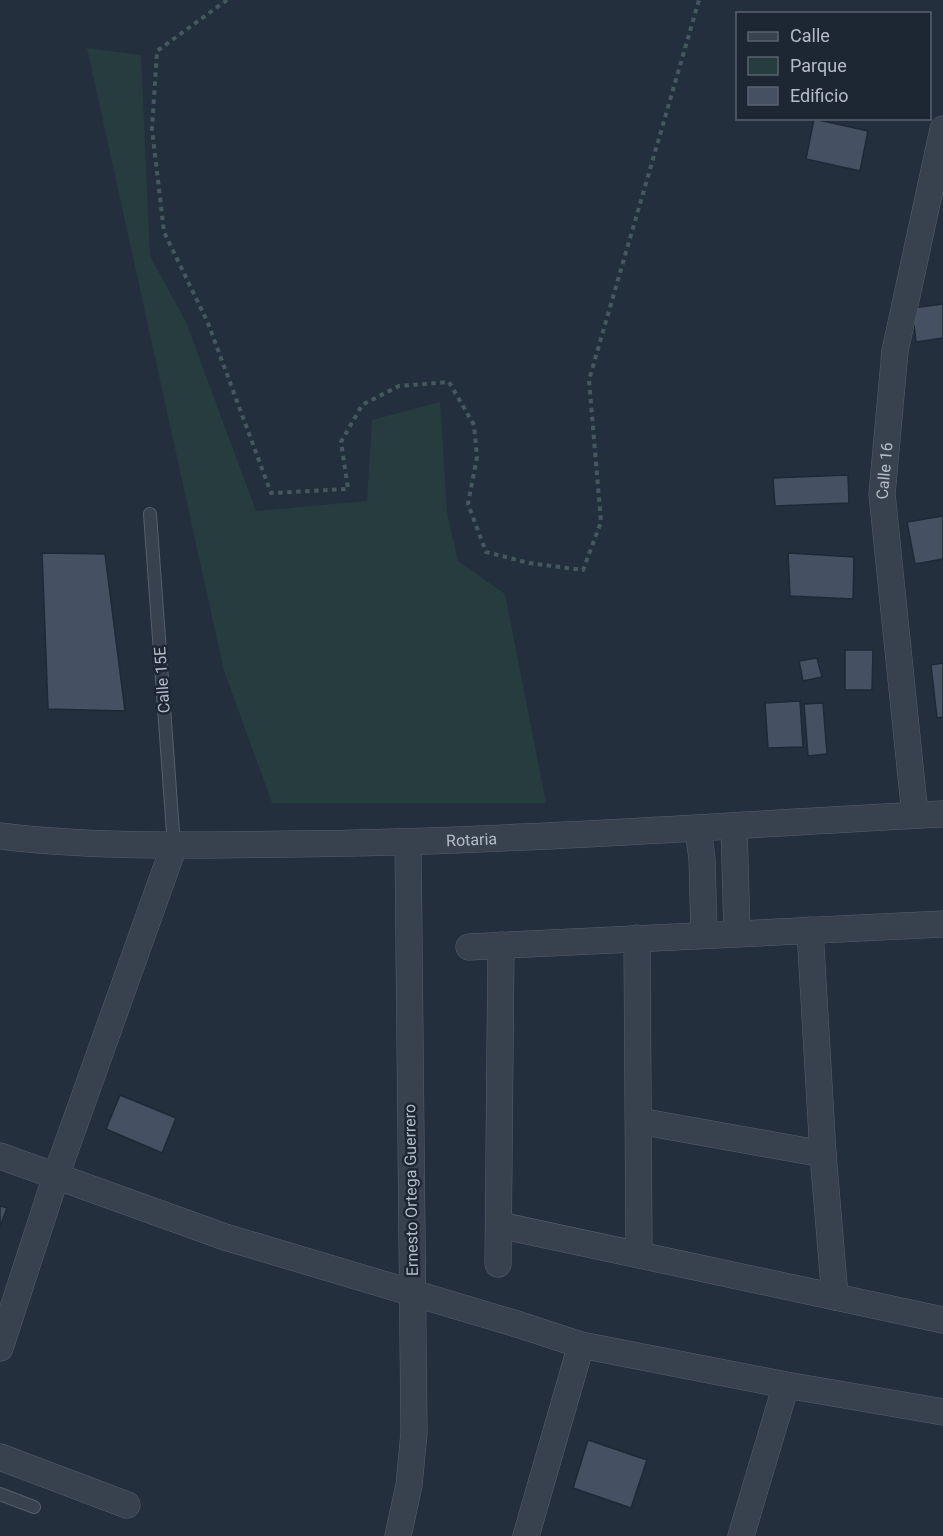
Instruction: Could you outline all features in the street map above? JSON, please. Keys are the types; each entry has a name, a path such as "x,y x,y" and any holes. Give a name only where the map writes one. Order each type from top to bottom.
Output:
{"street":[{"name":"Calle 16","path":"915,815 882,494 895,351 942,134"},
{"name":"Rotaria","path":"0,836 53,841 174,846 408,843 943,814"},
{"path":"734,827 737,933"},
{"path":"698,829 702,859 704,934"},
{"name":"Ernesto Ortega Guerrero","path":"398,1536 409,1485 413,1452 408,843"},
{"path":"0,1348 56,1176 174,846"},
{"path":"469,946 943,924"},
{"path":"810,930 823,1154 835,1297"},
{"path":"637,938 639,1254"},
{"path":"498,1264 501,945"},
{"path":"639,1121 823,1154"},
{"path":"0,1156 225,1237 581,1345 786,1385 943,1412"},
{"path":"499,1225 943,1320"},
{"path":"526,1536 581,1345"},
{"path":"741,1536 786,1385"},
{"path":"0,1457 127,1505"}],"lane":[{"name":"Calle 15E","path":"150,514 174,846"},
{"path":"0,1494 33,1507"}],"path":[{"path":"227,0 157,51 153,129 164,232 208,323 271,493 348,489 341,442 362,405 399,386 448,382 474,425 477,457 468,504 486,552 529,562 583,570 601,522 589,380 699,0"}],"green space":[{"path":"87,48 141,55 150,256 186,322 256,511 367,501 372,420 440,402 447,512 458,561 505,594 546,803 272,803 224,671"}],"building":[{"path":"814,120 868,131 860,171 806,159"},
{"path":"943,304 943,338 916,342 912,308"},
{"path":"848,475 849,503 775,506 773,478"},
{"path":"943,516 943,559 915,564 907,522"},
{"path":"42,553 105,554 125,711 48,709"},
{"path":"788,553 854,557 853,599 790,596"},
{"path":"845,650 873,650 872,690 845,690"},
{"path":"817,658 822,677 803,681 799,661"},
{"path":"943,663 943,717 937,718 931,665"},
{"path":"800,701 803,747 768,748 765,703"},
{"path":"823,703 827,754 808,756 804,704"},
{"path":"120,1095 176,1118 162,1153 106,1129"},
{"path":"0,1206 7,1208 0,1227"},
{"path":"588,1440 647,1460 631,1508 573,1488"}]}
